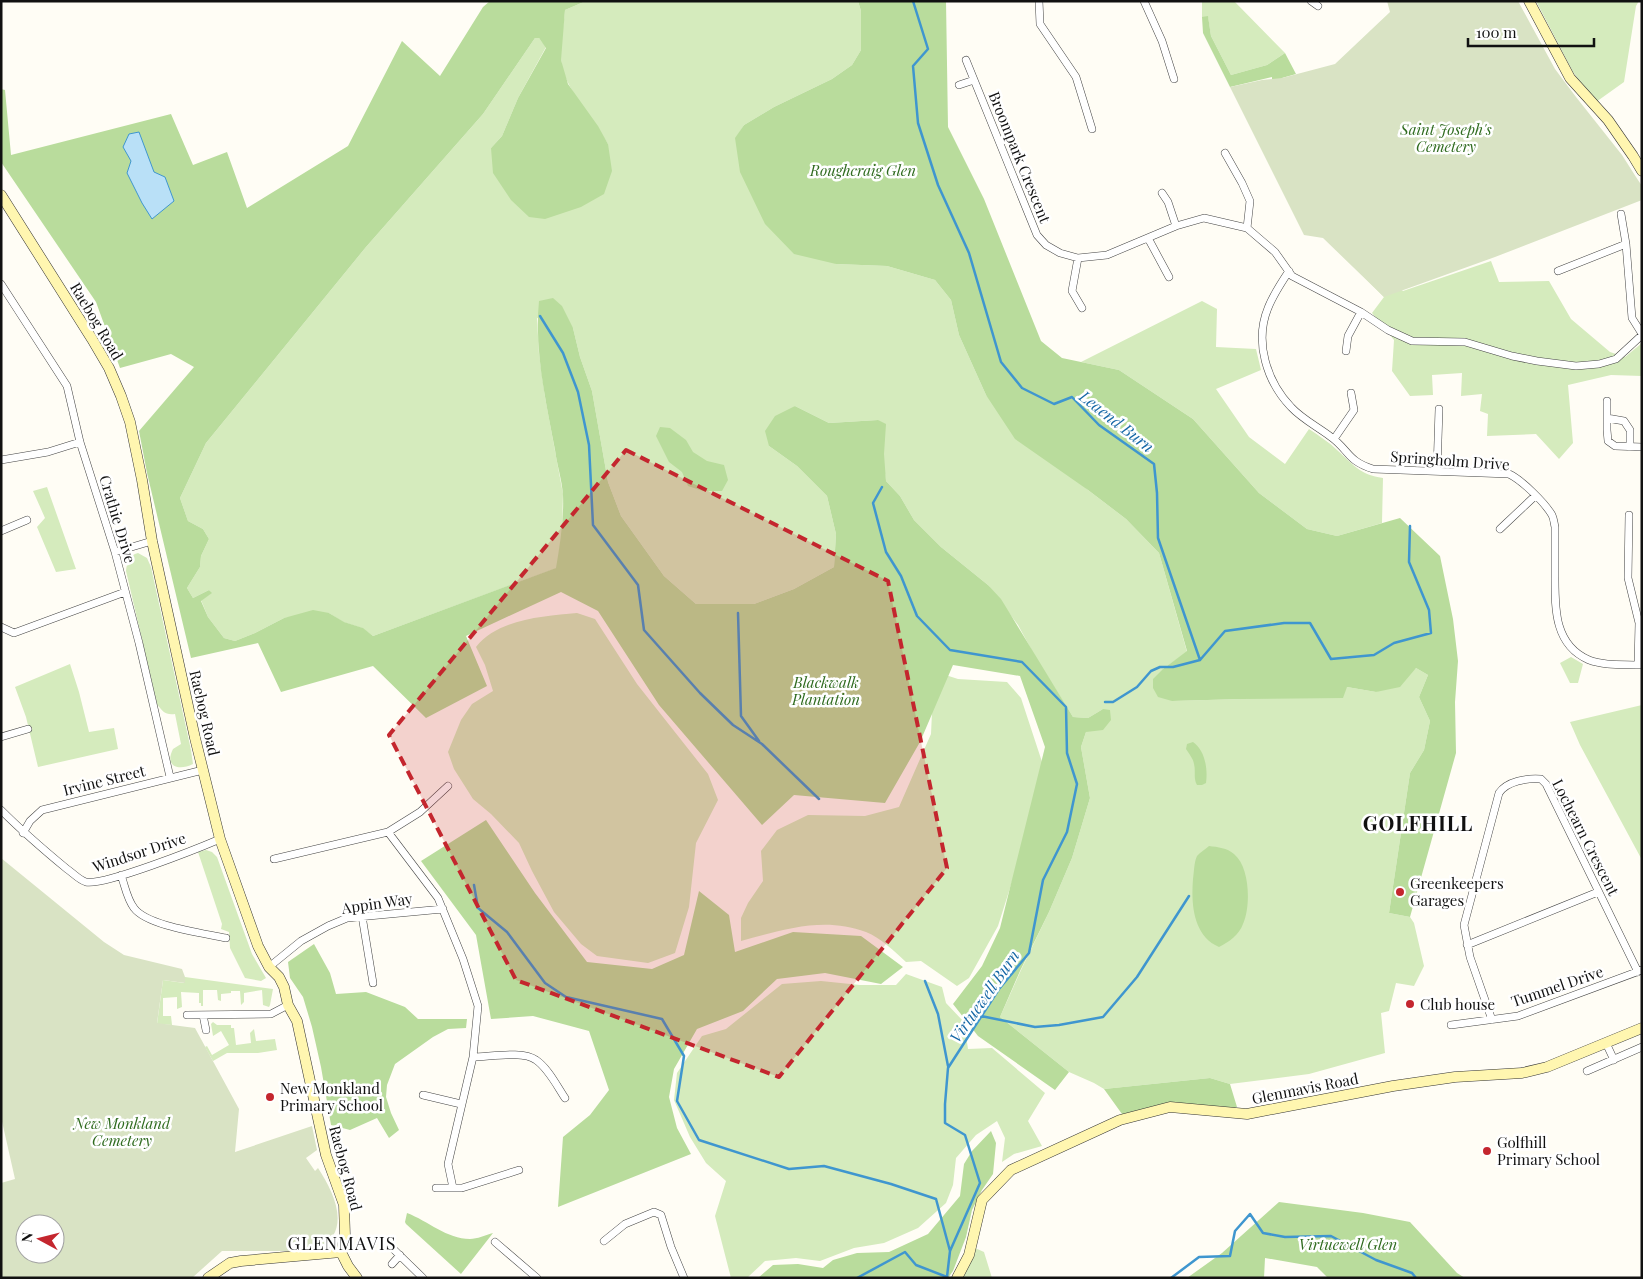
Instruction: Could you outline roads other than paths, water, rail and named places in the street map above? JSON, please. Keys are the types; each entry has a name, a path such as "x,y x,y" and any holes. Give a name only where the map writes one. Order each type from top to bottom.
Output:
{"main road":[{"path":"1529,1 1570,78 1608,120 1642,172"},
{"name":"Raebog Road","path":"1,195 92,339 109,368 122,396 130,422 152,541 220,838 258,946 269,967 279,977 284,987 288,1004 297,1021 318,1124 344,1205 345,1236 341,1252"},
{"name":"Glenmavis Road","path":"957,1278 969,1255 982,1200 1011,1170 1120,1120 1170,1107 1247,1114 1393,1086 1455,1077 1522,1073 1546,1067 1642,1028"},
{"path":"208,1278 220,1274 230,1263 341,1252 357,1278"}],"street":[{"path":"1039,1 1040,24 1076,77 1092,129"},
{"path":"1144,1 1162,41 1174,79"},
{"path":"1311,1 1318,6"},
{"name":"Broompark Crescent","path":"966,60 1037,235 1046,244 1060,253 1078,258 1108,255 1176,226 1204,218 1247,228 1275,252 1292,276 1361,312 1388,330 1412,341 1466,342 1512,356 1576,366 1598,364 1616,358 1642,334"},
{"name":"Broompark Crescent","path":"959,85 974,80"},
{"path":"1225,153 1250,201 1247,228"},
{"path":"1162,192 1168,202 1176,226"},
{"path":"1621,214 1626,244 1632,318 1642,334"},
{"path":"1148,238 1169,277"},
{"path":"1558,271 1626,244"},
{"path":"1078,258 1072,291 1082,308"},
{"name":"Springholm Drive","path":"1289,271 1267,309 1263,334 1268,374 1275,388 1292,408 1334,439 1354,461 1372,469 1509,474 1516,477 1552,516 1556,527 1555,611 1564,637 1577,653 1588,660 1604,664 1640,665"},
{"name":"Crathie Drive","path":"1,284 67,386 80,442 126,592 170,777"},
{"path":"1346,351 1348,336 1361,312"},
{"path":"1334,439 1354,410 1351,393"},
{"path":"1607,401 1608,440 1615,446 1642,447"},
{"path":"1437,471 1439,408"},
{"path":"1607,418 1624,421 1630,430 1628,447"},
{"path":"2,459 48,452 80,442"},
{"path":"1500,529 1535,496"},
{"path":"1629,514 1628,578 1639,623 1640,665"},
{"path":"1,530 28,520"},
{"path":"115,552 152,541"},
{"path":"1,627 14,633 126,592"},
{"path":"1,737 28,729"},
{"name":"Irvine Street","path":"23,832 30,821 42,810 203,770"},
{"name":"Lochearn Crescent","path":"1492,1020 1467,945 1464,925 1499,793 1503,787 1522,780 1541,779 1546,784 1598,892 1640,971"},
{"path":"274,859 388,832 420,812 448,786"},
{"name":"Windsor Drive","path":"1,810 23,832 83,881 94,882 121,875 220,838"},
{"path":"388,832 438,898 463,959 478,1006 473,1058 448,1164 453,1188"},
{"path":"121,875 132,906 150,920 226,938"},
{"path":"1467,945 1598,892"},
{"name":"Appin Way","path":"269,967 301,942 328,926 347,918 443,909"},
{"path":"362,916 373,983"},
{"name":"Tummel Drive","path":"1451,1024 1518,1016 1640,971"},
{"path":"187,1015 271,1014 288,1004"},
{"path":"203,1015 206,1030"},
{"path":"1606,1043 1614,1060"},
{"path":"1587,1071 1642,1048"},
{"path":"473,1058 526,1055 536,1059 565,1098"},
{"path":"423,1095 461,1104"},
{"path":"436,1188 462,1188 519,1170"},
{"path":"604,1241 625,1224 654,1212 658,1213 665,1224 671,1248 684,1278"},
{"path":"385,1241 423,1278"},
{"path":"495,1242 537,1278"},
{"path":"392,1264 400,1255"}],"water":[{"path":"139,132 154,172 165,177 174,201 152,219 127,173 131,161 123,147 129,134"}],"waterway":[{"name":"Leaend Burn","path":"913,1 928,49 913,66 918,123 938,185 969,253 1001,362 1022,388 1054,404 1072,397 1099,425 1154,464 1158,538 1200,660 1225,631 1284,623 1310,623 1331,659 1374,655 1394,643 1431,633 1429,610 1409,562 1410,526"},
{"path":"540,316 563,353 578,392 589,445 593,525 638,585 644,630 700,693 733,725 762,744 819,799"},
{"name":"Virtuewell Burn","path":"857,1278 905,1252 916,1265 947,1277 950,1251 980,1183 965,1135 945,1123 948,1068 999,989 1029,953 1043,880 1067,832 1077,784 1067,753 1066,707 1022,662 950,650 917,616 901,576 886,552 873,503 882,487"},
{"path":"738,613 741,716 759,741"},
{"path":"1105,702 1113,702 1137,687 1151,671 1160,667 1173,667 1200,660"},
{"path":"474,885 478,908 507,932 545,983 566,997 662,1019 684,1056 677,1101 699,1140 789,1169 824,1166 891,1184 936,1199 950,1251"},
{"path":"981,1016 1035,1027 1059,1025 1103,1017 1137,977 1189,896"},
{"path":"925,981 938,1014 948,1066"},
{"name":"Virtuewell Burn","path":"1171,1278 1199,1257 1230,1256 1235,1231 1250,1214 1263,1233 1285,1237 1331,1236 1376,1260 1412,1273 1416,1278"}],"place":[{"name":"Greenkeepers Garages","path":"1400,892"},
{"name":"Club house","path":"1410,1004"},
{"name":"New Monkland Primary School","path":"270,1097"},
{"name":"Golfhill Primary School","path":"1487,1151"}],"district":[{"name":"GOLFHILL","path":"1418,822"},
{"name":"GLENMAVIS","path":"342,1243"}],"park label":[{"name":"Saint Joseph's Cemetery","path":"1446,138"},
{"name":"Roughcraig Glen","path":"863,170"},
{"name":"Blackwalk Plantation","path":"826,690"},
{"name":"New Monkland Cemetery","path":"122,1132"},
{"name":"Virtuewell Glen","path":"1348,1244"}]}
